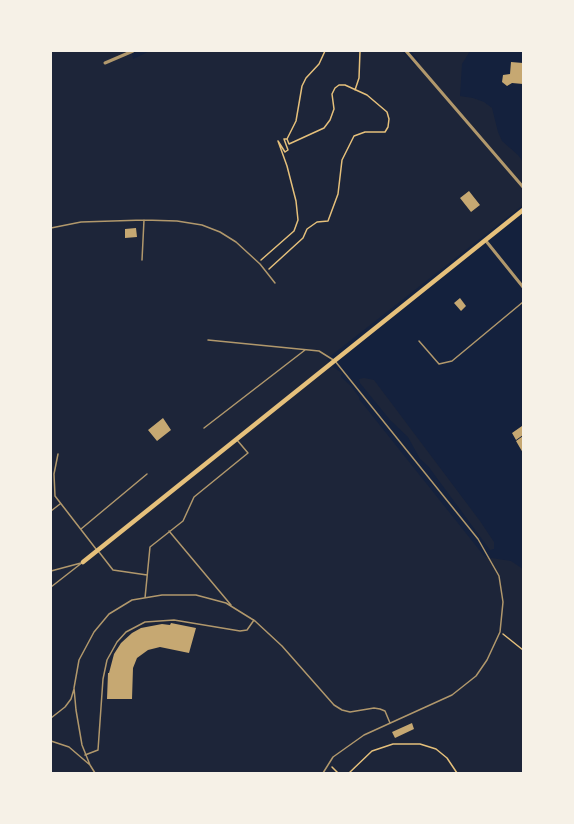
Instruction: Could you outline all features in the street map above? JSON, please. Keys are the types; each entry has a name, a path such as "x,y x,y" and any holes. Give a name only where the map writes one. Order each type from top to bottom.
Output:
{"main road":[{"path":"83,562 523,210"}],"street":[{"path":"105,62 133,51"},
{"path":"406,51 523,187"},
{"path":"486,241 523,287"}],"lane":[{"path":"51,228 81,222 144,220 178,221 202,225 220,232 236,242 258,262 275,283"},
{"path":"142,260 144,220"},
{"path":"419,341 439,364 452,361 523,302"},
{"path":"208,340 319,352 335,361 488,553 499,576 503,602 500,632 487,660 471,681 452,695 364,735 333,757 323,773"},
{"path":"204,428 305,350"},
{"path":"145,598 150,547 183,521 194,497 248,453 236,440"},
{"path":"58,454 53,484 55,496 60,504 113,570 147,575"},
{"path":"81,529 147,474"},
{"path":"51,511 60,504"},
{"path":"169,531 233,607"},
{"path":"51,571 83,562"},
{"path":"51,587 83,562"},
{"path":"51,718 65,707 71,699 79,660 94,632 109,614 132,600 162,595 196,595 226,603 254,620 282,646 334,705 342,710 350,712 374,708 380,709 385,711 390,723"},
{"path":"85,755 98,750 103,679 107,660 117,642 126,632 145,622 174,620 240,631 247,630 254,620"},
{"path":"74,688 78,726 85,755 95,773"},
{"path":"51,740 69,747 90,765"}],"path":[{"path":"258,262 294,231 298,220 296,201 289,173 278,142 285,152 288,150 284,139 287,139 296,121 302,86 306,78 319,64 325,51"},
{"path":"355,90 359,78 360,51"},
{"path":"266,272 303,238 307,229 317,222 328,221 338,194 342,160 354,136 365,132 385,132 388,127 389,119 387,112 367,95 344,86 339,86 335,88 332,94 334,109 330,120 324,128 289,144 287,139"},
{"path":"500,632 523,650"},
{"path":"349,773 372,751 393,744 420,744 436,749 447,758 457,773"},
{"path":"329,764 338,773"}],"shaded area":[{"path":"51,51 132,51 133,59 150,51 402,51 415,66 419,61 411,51 470,51 462,64 460,96 473,98 484,102 492,108 498,132 502,141 518,155 523,162 523,205 327,359 333,367 342,373 341,377 351,386 359,399 485,557 511,561 523,569 523,773 51,773"},
{"path":"364,378 374,380 480,521 494,542 494,549 490,550 428,466 420,459 408,437 390,420 360,383 359,379"}],"building":[{"path":"511,62 523,63 523,84 512,83 507,86 502,82 503,75 510,74"},
{"path":"469,191 480,205 471,212 460,198"},
{"path":"136,228 137,237 125,238 125,229"},
{"path":"460,298 466,306 461,311 454,303"},
{"path":"163,418 171,430 157,441 148,430"},
{"path":"522,426 523,435 516,440 512,433"},
{"path":"523,436 523,453 516,441"},
{"path":"171,623 196,628 189,653 160,647 148,650 137,658 133,668 132,699 107,699 108,673 114,654 121,643 132,633 141,628 162,624 170,625"},
{"path":"412,723 414,729 395,738 392,732"}]}
